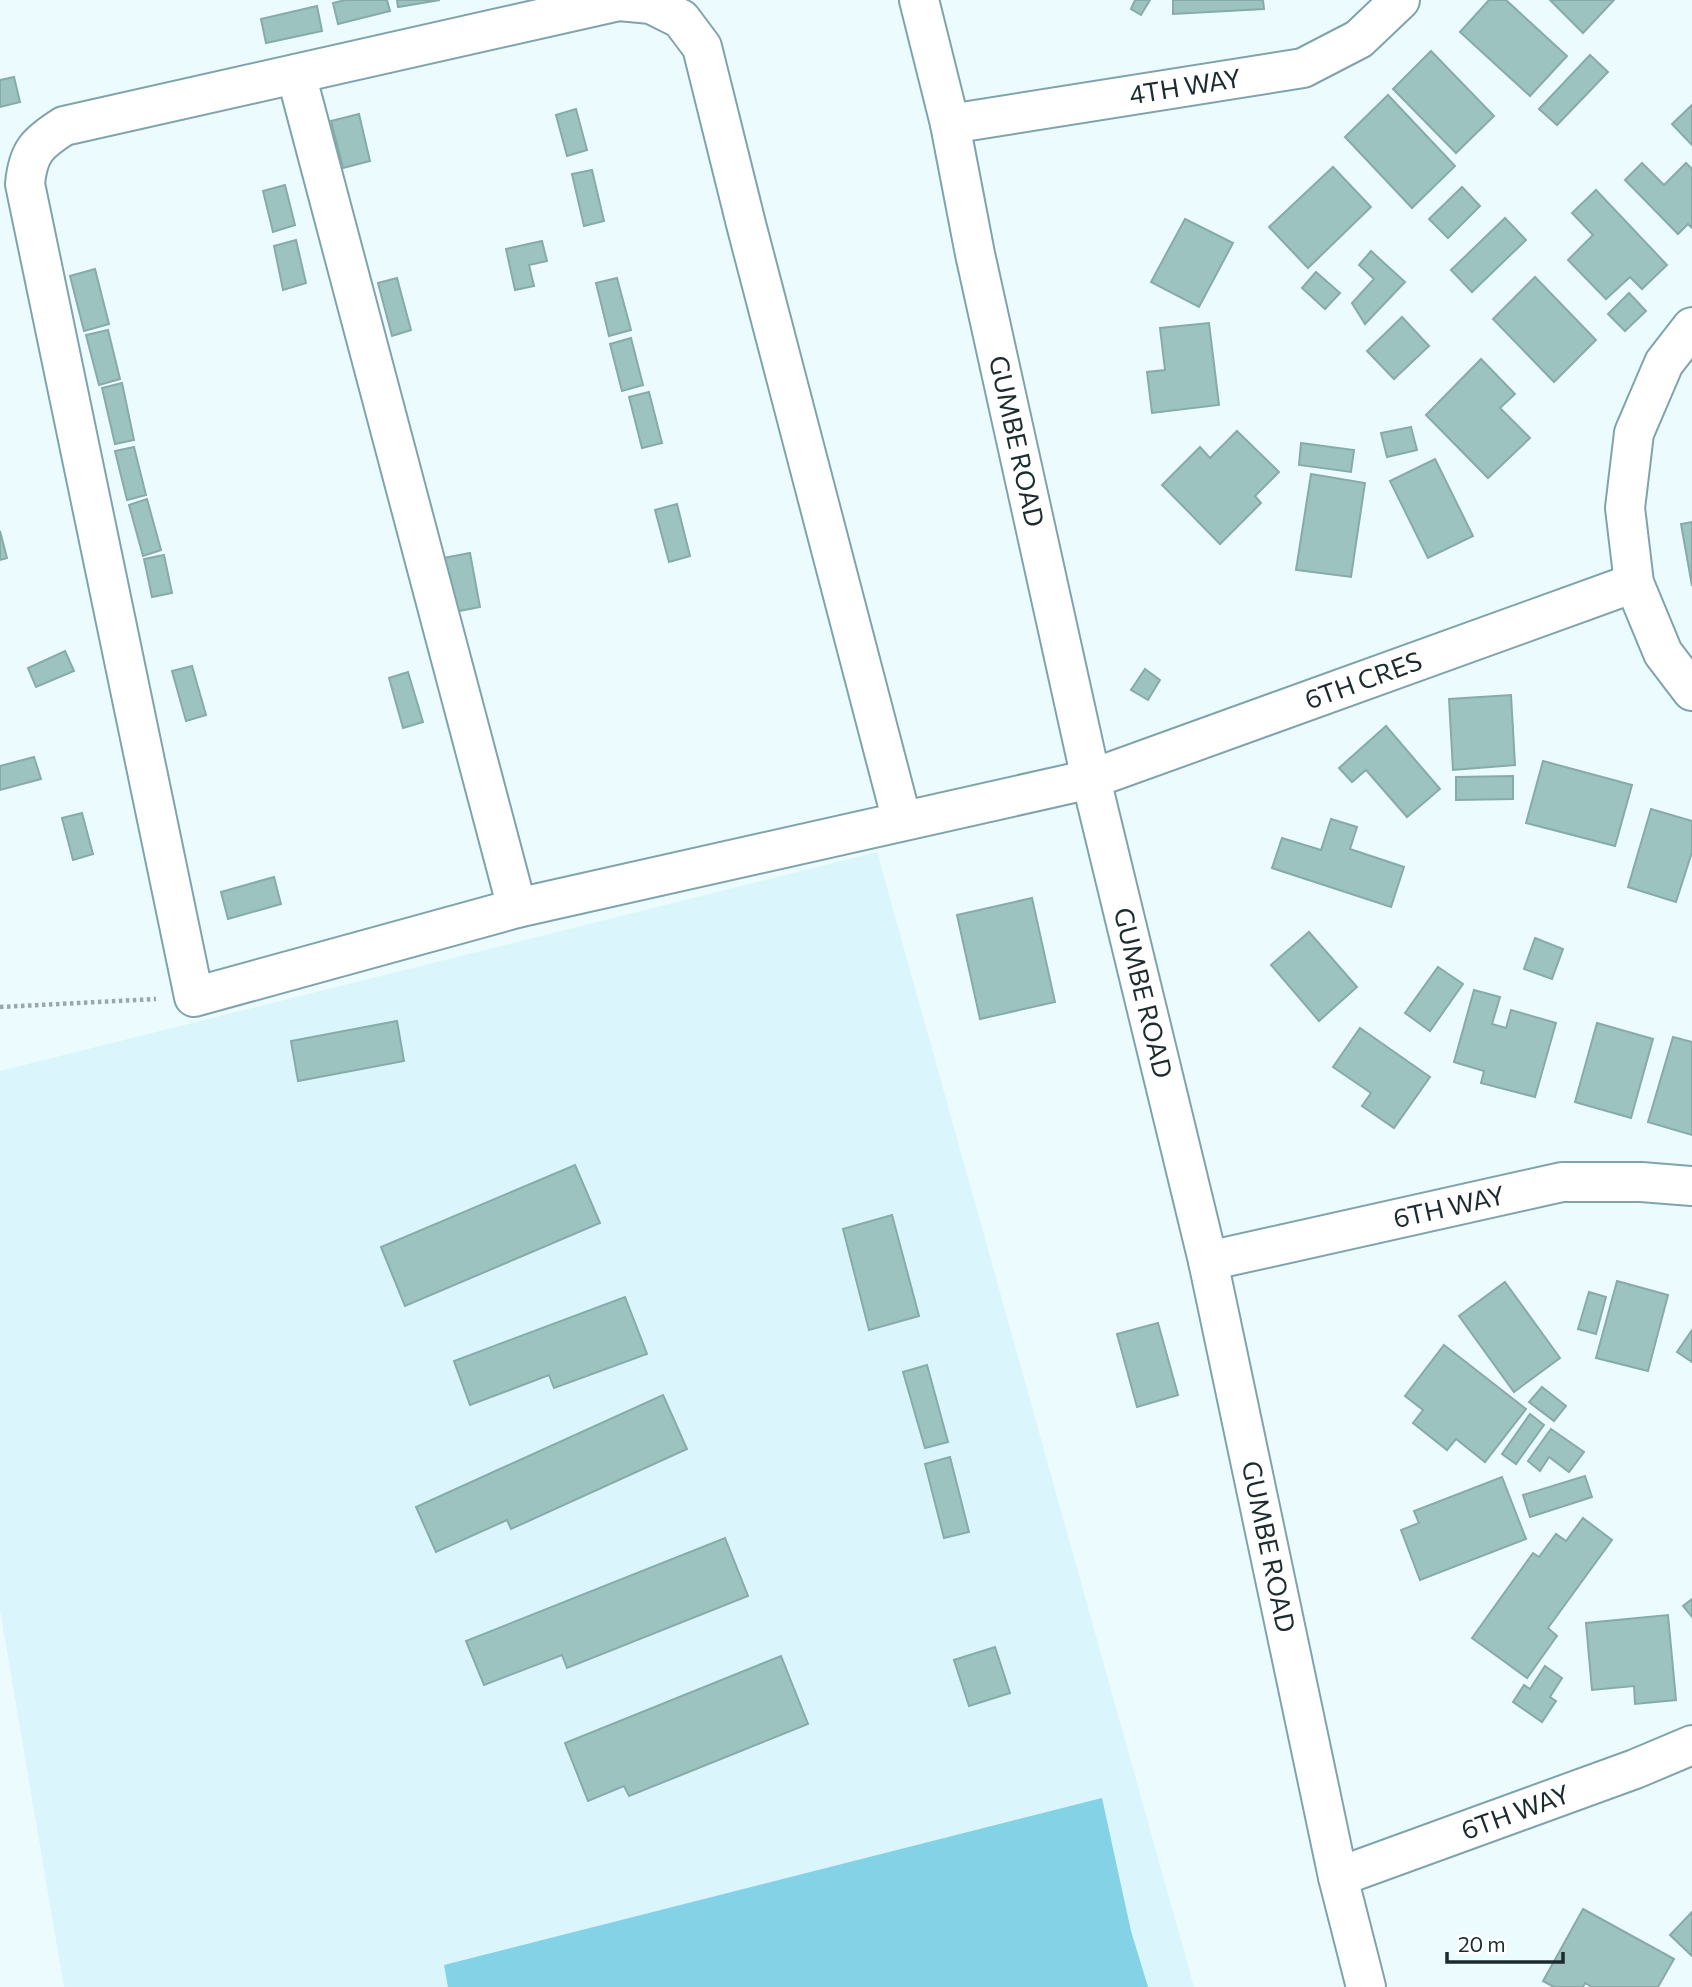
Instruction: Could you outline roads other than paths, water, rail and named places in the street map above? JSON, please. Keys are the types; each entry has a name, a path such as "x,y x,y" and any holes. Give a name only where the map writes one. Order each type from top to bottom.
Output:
{"street":[{"name":"GUMBE ROAD","path":"919,0 950,124 975,254 1091,779 1208,1261 1338,1877 1366,1987"},
{"name":"4TH WAY","path":"950,124 1303,68 1359,39 1400,0"},
{"path":"517,908 296,74 619,1 651,4 681,19 702,47 902,821"},
{"name":"6TH CRES","path":"296,74 64,126 40,141 27,163 25,184 194,997 517,908 1091,779 1634,583"},
{"path":"1692,327 1664,363 1634,433 1625,508 1634,583 1663,653 1692,691"},
{"name":"6TH WAY","path":"1208,1261 1562,1182 1641,1182 1692,1186"},
{"name":"6TH WAY","path":"1338,1877 1636,1769 1692,1745"}]}
